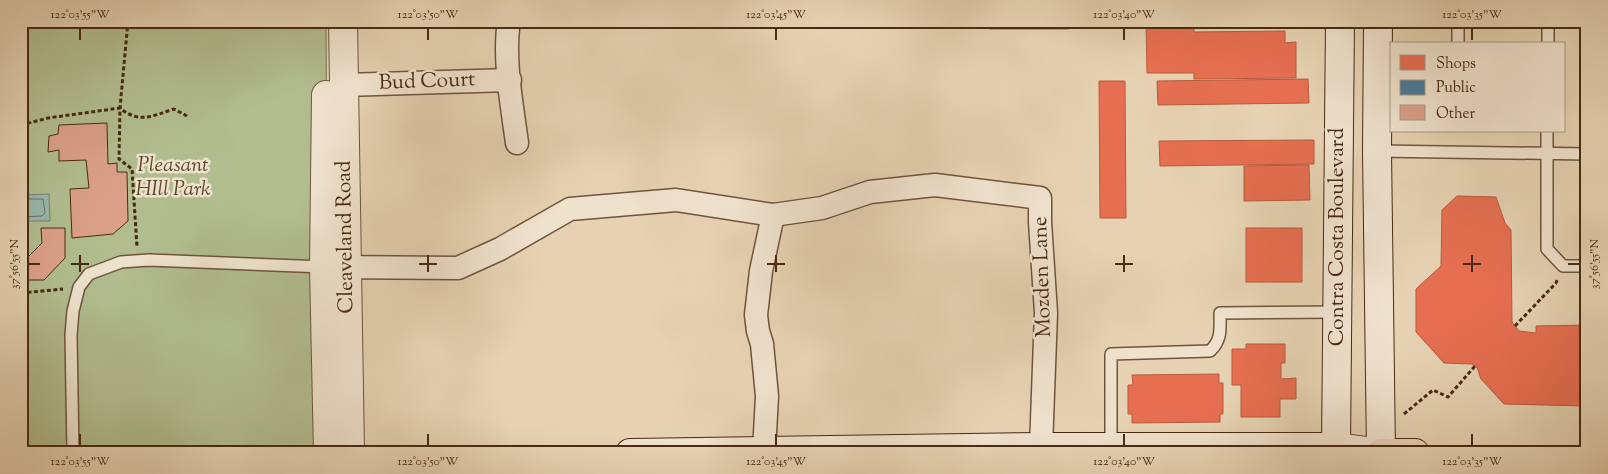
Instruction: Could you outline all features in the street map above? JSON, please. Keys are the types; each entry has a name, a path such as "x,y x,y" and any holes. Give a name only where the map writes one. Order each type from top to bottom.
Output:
{"highway":[{"path":"1381,447 1415,453"}],"main road":[{"name":"Cleaveland Road","path":"326,21 335,267 350,453"},
{"name":"Cleaveland Road","path":"328,453 344,85 343,21"},
{"name":"Contra Costa Boulevard","path":"1336,450 1340,21"},
{"name":"Contra Costa Boulevard","path":"1378,21 1377,151 1381,447"},
{"path":"630,453 837,452 1042,447 1336,450 1381,447"}],"street":[{"path":"509,21 510,80 517,143"},
{"name":"Bud Court","path":"344,85 510,80"},
{"name":"Mozden Lane","path":"335,267 458,268 500,249 570,209 676,200 773,215 822,208 870,192 935,184 1040,198 1046,313 1042,447"},
{"path":"764,451 767,396 762,344 756,315 761,271 773,215"}],"lane":[{"path":"1458,21 1458,42"},
{"path":"1548,21 1548,42"},
{"path":"1547,132 1547,249 1563,266 1587,266"},
{"path":"1377,151 1587,154"},
{"path":"73,453 71,336 73,311 79,287 89,274 120,262 138,260 335,267"},
{"path":"1116,449 1111,354 1210,351 1217,344 1220,337 1220,313 1337,312"}],"path":[{"path":"128,21 120,108 119,159 132,169 138,260"},
{"path":"21,125 48,118 120,108 128,115 147,118 174,109 188,116"},
{"path":"1515,326 1556,283 1563,266"},
{"path":"21,293 79,287"},
{"path":"1381,447 1433,390 1448,397 1475,366"}],"green space":[{"name":"Pleasant HIll Park","path":"21,21 326,21 328,453 21,453"},
{"path":"990,21 1068,21 1068,29 990,29"}],"water":[{"path":"49,194 50,221 21,221 21,195"}],"building: Shops":[{"path":"1146,21 1194,21 1194,32 1285,31 1285,43 1296,42 1296,78 1194,79 1194,73 1147,73"},
{"path":"1308,79 1309,103 1158,105 1157,81"},
{"path":"1099,81 1125,81 1126,218 1100,218"},
{"path":"1314,140 1314,164 1160,166 1159,141"},
{"path":"1309,165 1310,200 1244,201 1244,166"},
{"path":"1457,196 1496,197 1505,223 1511,230 1512,322 1519,331 1536,333 1536,326 1587,325 1587,406 1504,404 1481,379 1477,367 1472,364 1444,363 1416,332 1416,289 1441,266 1442,210"},
{"path":"1246,228 1302,228 1302,282 1246,282"},
{"path":"1246,344 1285,344 1285,363 1281,363 1281,379 1296,378 1296,399 1280,399 1280,417 1241,417 1241,385 1232,385 1232,349 1246,349"},
{"path":"1219,374 1219,383 1223,383 1223,414 1220,414 1220,422 1132,423 1132,414 1128,414 1128,385 1133,385 1132,375"}],"building: Public":[{"path":"21,338 24,338 25,369 21,369"}],"building: Other":[{"path":"107,123 108,164 117,163 117,172 127,172 128,221 113,234 72,238 70,189 89,188 86,160 59,161 59,150 48,152 49,136 58,134 59,125"},
{"path":"41,228 65,228 65,258 44,280 21,280 21,261 25,260 42,243"}]}
